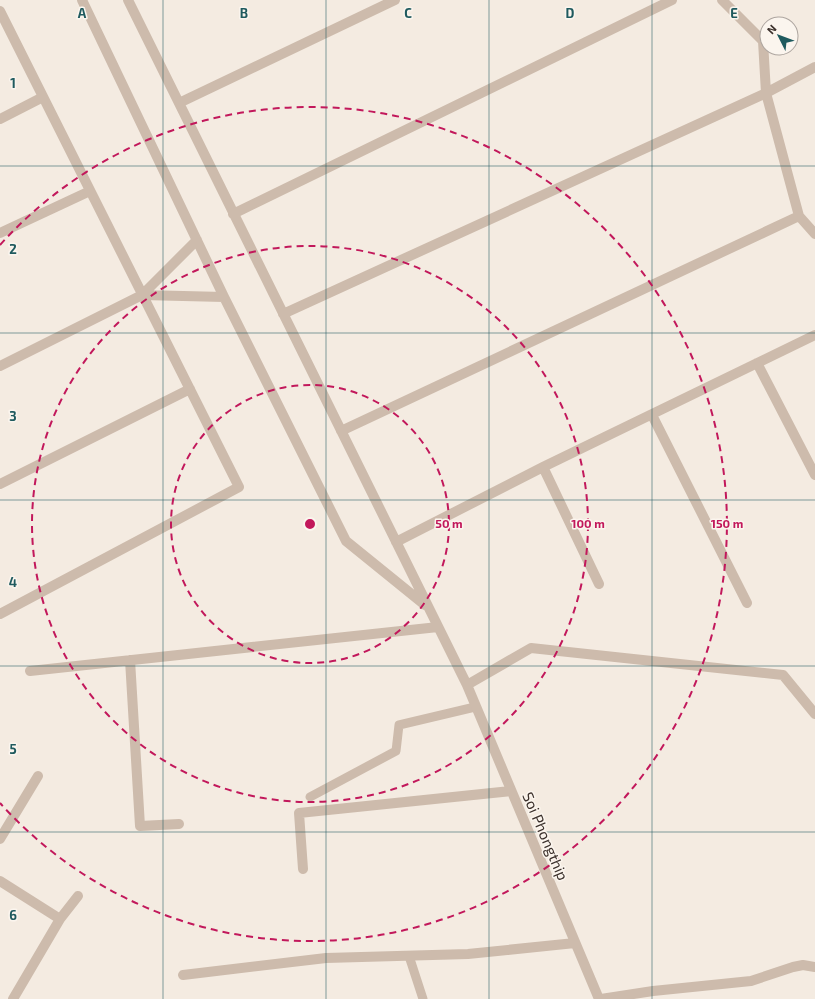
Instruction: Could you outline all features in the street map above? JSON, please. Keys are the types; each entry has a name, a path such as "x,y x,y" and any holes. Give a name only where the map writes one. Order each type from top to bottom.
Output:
{"street":[{"path":"82,0 224,297 346,541 428,607"},
{"name":"Soi Phongthip","path":"128,0 467,685 575,944 600,999"},
{"path":"179,103 396,0"},
{"path":"233,214 672,0"},
{"path":"722,0 763,41 766,93 799,216 815,234"},
{"path":"0,11 239,487 0,614"},
{"path":"283,314 766,93 815,67"},
{"path":"0,119 43,97"},
{"path":"0,233 90,191"},
{"path":"341,431 799,216"},
{"path":"0,366 142,295 197,240"},
{"path":"142,295 224,297"},
{"path":"396,542 543,467 815,335"},
{"path":"757,363 815,475"},
{"path":"0,484 190,389"},
{"path":"652,414 747,603"},
{"path":"543,467 599,584"},
{"path":"30,671 438,627"},
{"path":"467,685 531,648 784,675 815,712"},
{"path":"130,660 140,826 179,824"},
{"path":"0,839 38,776"},
{"path":"303,869 299,813 511,791"},
{"path":"0,881 60,919"},
{"path":"13,999 60,919 78,896"},
{"path":"183,975 326,958 468,954 575,944"},
{"path":"600,999 653,991 750,981 793,967 803,965 815,967"}],"lane":[{"path":"310,796 396,751 399,725 476,706"},
{"path":"409,956 423,999"}]}
